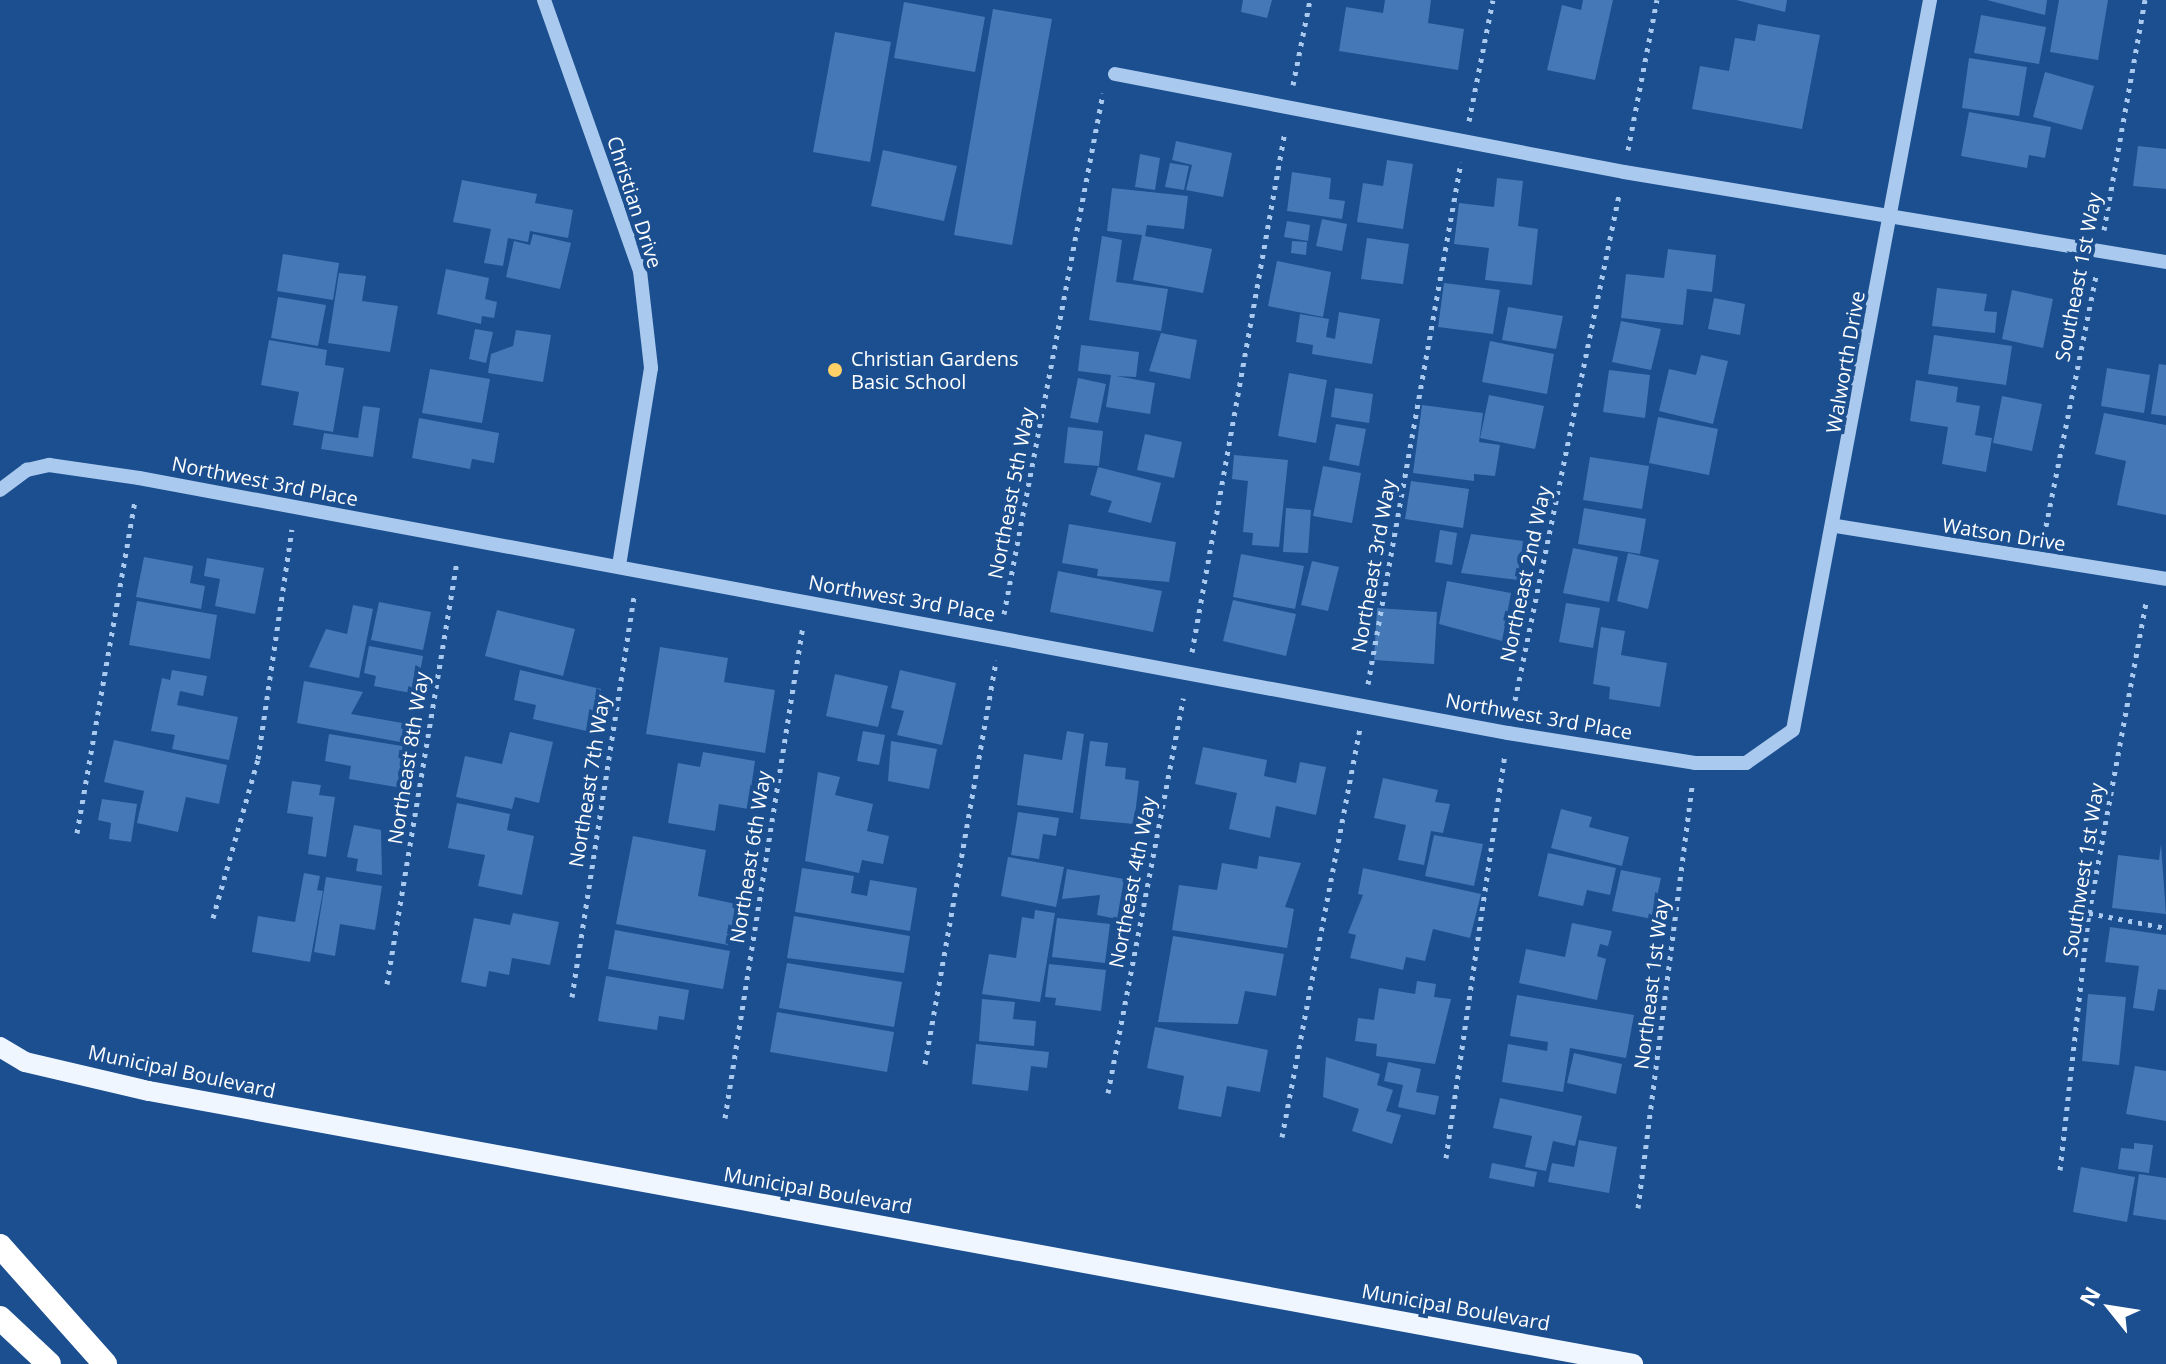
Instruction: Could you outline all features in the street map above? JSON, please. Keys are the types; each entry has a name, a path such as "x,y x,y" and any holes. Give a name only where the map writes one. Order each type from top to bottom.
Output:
{"highway":[{"path":"0,1246 105,1364"},
{"path":"0,1318 49,1364"}],"main road":[{"name":"Municipal Boulevard","path":"0,1047 25,1062 164,1094 1633,1364"}],"street":[{"name":"Christian Drive","path":"544,0 640,271 651,368 619,566"},
{"name":"Walworth Drive","path":"1793,730 1836,526 1930,0"},
{"path":"1115,74 1624,172 1892,211 2166,262"},
{"name":"Northwest 3rd Place","path":"0,490 27,470 49,465 139,478 1000,636 1187,676 1365,703 1508,733 1695,763 1746,763 1793,730"},
{"name":"Watson Drive","path":"1836,526 2166,579"}],"path":[{"name":"Northeast 4th Way","path":"1108,1093 1310,0"},
{"name":"Northeast 3rd Way","path":"1282,1137 1365,703 1493,0"},
{"name":"Northeast 2nd Way","path":"1446,1158 1508,733 1657,0"},
{"name":"Southeast 1st Way","path":"2039,560 2101,249 2145,0"},
{"name":"Northeast 5th Way","path":"925,1064 1000,636 1105,82 1115,74"},
{"path":"77,833 139,478"},
{"path":"213,918 258,759 295,508"},
{"name":"Northeast 8th Way","path":"387,984 461,537"},
{"name":"Northeast 7th Way","path":"572,997 638,570"},
{"name":"Southwest 1st Way","path":"2060,1170 2089,913 2150,576"},
{"name":"Northeast 6th Way","path":"725,1118 807,601"},
{"name":"Northeast 1st Way","path":"1638,1208 1695,763"},
{"path":"2089,913 2166,928"}],"building":[{"path":"1243,0 1272,0 1267,18 1241,12"},
{"path":"1385,0 1431,0 1428,23 1464,29 1458,70 1339,51 1346,7 1383,13"},
{"path":"1583,0 1613,0 1595,80 1547,70 1562,5 1581,10"},
{"path":"1736,0 1787,0 1785,12"},
{"path":"1987,0 2047,0 2045,15"},
{"path":"2059,0 2108,0 2098,60 2050,52"},
{"path":"904,2 985,17 975,72 894,58"},
{"path":"993,9 1052,19 1012,245 954,235"},
{"path":"1981,15 2046,27 2039,64 1974,53"},
{"path":"1758,24 1820,35 1802,129 1692,109 1700,66 1729,71 1735,38 1755,41"},
{"path":"835,32 891,42 870,162 813,152"},
{"path":"1969,58 2027,67 2019,116 1962,108"},
{"path":"2045,72 2094,86 2082,130 2033,117"},
{"path":"1969,112 2051,127 2045,158 2029,155 2027,168 1961,156"},
{"path":"1176,141 1232,153 1223,197 1186,190 1192,165 1172,160"},
{"path":"2138,146 2166,149 2166,189 2133,186"},
{"path":"883,150 957,166 944,221 871,206"},
{"path":"1140,154 1160,158 1155,190 1135,187"},
{"path":"1387,160 1413,164 1403,229 1357,222 1363,183 1383,186"},
{"path":"1170,163 1189,166 1184,190 1165,187"},
{"path":"1292,172 1331,178 1329,199 1345,201 1342,219 1287,211"},
{"path":"1497,178 1523,181 1518,226 1538,229 1532,285 1485,280 1489,248 1454,244 1459,203 1494,207"},
{"path":"462,180 537,194 535,203 573,210 568,238 530,231 528,242 508,238 503,266 484,263 491,229 453,222"},
{"path":"1112,188 1188,196 1184,229 1147,225 1145,236 1212,249 1203,293 1133,280 1142,235 1107,231"},
{"path":"1322,219 1347,224 1342,251 1316,246"},
{"path":"1287,221 1310,225 1308,241 1284,237"},
{"path":"533,234 571,243 560,289 506,277 514,241 530,245"},
{"path":"1102,236 1122,240 1116,282 1168,289 1161,331 1089,320"},
{"path":"1367,238 1409,244 1403,284 1361,279"},
{"path":"1292,241 1307,242 1306,255 1291,253"},
{"path":"1668,249 1716,255 1712,292 1687,289 1683,325 1621,318 1626,274 1664,278"},
{"path":"283,254 339,263 333,300 277,291"},
{"path":"1277,261 1331,272 1323,317 1268,306"},
{"path":"446,269 489,278 485,299 497,302 494,318 482,316 481,324 437,314"},
{"path":"339,273 366,276 362,301 398,306 390,352 328,343"},
{"path":"1444,283 1500,290 1493,334 1438,327"},
{"path":"1937,288 1987,294 1984,311 1997,312 1995,333 1932,326"},
{"path":"2012,290 2053,299 2043,348 2002,339"},
{"path":"278,297 326,305 318,346 271,338"},
{"path":"1714,298 1745,304 1740,335 1708,329"},
{"path":"1508,307 1563,316 1556,349 1502,340"},
{"path":"1339,312 1380,319 1372,364 1312,354 1313,345 1296,342 1300,314 1329,319 1326,337 1335,339"},
{"path":"1621,321 1661,329 1651,370 1612,362"},
{"path":"475,329 493,332 486,363 469,359"},
{"path":"516,330 551,335 543,382 488,373 491,354 513,346"},
{"path":"1161,333 1197,340 1190,379 1149,371"},
{"path":"1934,335 2012,346 2006,385 1928,374"},
{"path":"269,340 327,350 325,365 344,368 333,432 293,425 299,392 261,385"},
{"path":"1490,341 1554,354 1547,394 1482,382"},
{"path":"1081,345 1139,352 1136,377 1116,376 1155,383 1150,414 1106,407 1111,375 1078,371"},
{"path":"1701,355 1728,361 1713,424 1659,411 1669,369 1696,375"},
{"path":"2159,364 2166,365 2166,416 2151,414"},
{"path":"2107,368 2150,375 2144,413 2101,406"},
{"path":"430,369 490,379 482,423 422,413"},
{"path":"1609,370 1650,375 1645,418 1603,412"},
{"path":"1289,373 1327,380 1316,443 1278,436"},
{"path":"1078,378 1106,384 1098,423 1070,418"},
{"path":"1916,380 1958,387 1956,402 1980,406 1975,435 1992,438 1986,472 1942,464 1948,427 1910,421"},
{"path":"1335,388 1373,394 1369,423 1331,417"},
{"path":"1489,395 1544,406 1535,449 1480,438"},
{"path":"2002,396 2042,404 2032,451 1993,443"},
{"path":"1422,405 1483,413 1479,442 1500,445 1495,476 1474,474 1474,481 1413,473"},
{"path":"363,406 380,408 373,457 321,449 324,433 358,438"},
{"path":"2104,413 2166,425 2166,515 2117,505 2126,461 2095,454"},
{"path":"1658,417 1718,429 1709,475 1649,463"},
{"path":"419,418 499,433 494,463 472,459 470,469 412,458"},
{"path":"1336,424 1366,429 1359,466 1329,460"},
{"path":"1068,427 1103,431 1099,466 1064,463"},
{"path":"1145,434 1182,442 1174,478 1137,470"},
{"path":"1234,455 1288,460 1279,547 1252,545 1253,533 1243,532 1248,481 1232,479"},
{"path":"1590,457 1649,466 1642,509 1583,500"},
{"path":"1323,466 1361,473 1352,523 1313,516"},
{"path":"1098,467 1161,483 1151,523 1108,512 1112,501 1090,495"},
{"path":"1411,481 1469,489 1463,528 1405,519"},
{"path":"1286,508 1311,510 1308,553 1283,552"},
{"path":"1584,508 1646,519 1640,554 1578,544"},
{"path":"1069,524 1176,542 1169,582 1097,576 1098,569 1062,563"},
{"path":"1440,530 1457,533 1452,565 1435,562"},
{"path":"1471,534 1523,541 1518,580 1461,573"},
{"path":"1573,548 1618,557 1609,602 1563,593"},
{"path":"1628,553 1659,560 1648,609 1617,601"},
{"path":"1241,554 1304,566 1295,609 1233,597"},
{"path":"144,557 193,566 190,583 205,586 201,609 136,597"},
{"path":"207,558 264,568 255,614 215,606 220,579 204,576"},
{"path":"1312,561 1339,567 1328,611 1301,605"},
{"path":"1058,571 1162,591 1153,632 1050,612"},
{"path":"1447,581 1511,593 1502,641 1439,624"},
{"path":"1233,600 1296,614 1286,656 1223,641"},
{"path":"137,601 217,615 210,659 129,645"},
{"path":"379,602 431,612 423,650 371,640"},
{"path":"1566,603 1600,608 1593,648 1559,642"},
{"path":"353,605 373,609 359,678 309,667 326,629 347,634"},
{"path":"1377,608 1437,612 1434,664 1374,660"},
{"path":"497,610 575,629 563,676 485,656"},
{"path":"1601,627 1625,631 1621,655 1667,663 1660,707 1609,699 1610,687 1593,684"},
{"path":"369,646 423,656 416,694 374,686 376,676 364,673"},
{"path":"660,647 728,658 724,682 775,690 765,753 646,734"},
{"path":"172,670 207,676 203,696 180,691 177,705 238,717 229,760 172,749 175,735 151,731 162,678 170,680"},
{"path":"520,670 601,689 591,732 533,719 536,705 514,700"},
{"path":"900,670 956,683 942,745 897,735 904,711 891,708"},
{"path":"835,674 888,686 878,727 826,716"},
{"path":"304,681 363,692 351,714 414,725 411,744 297,723"},
{"path":"863,731 885,735 879,765 857,761"},
{"path":"1067,731 1084,734 1073,813 1017,805 1024,754 1062,760"},
{"path":"510,732 553,742 539,803 515,797 512,809 456,797 465,756 502,764"},
{"path":"329,734 408,747 402,788 349,779 351,766 325,761"},
{"path":"114,740 227,765 219,804 186,797 178,832 137,823 144,791 104,782"},
{"path":"891,741 937,749 929,789 888,781"},
{"path":"1090,741 1108,743 1105,766 1126,768 1125,779 1139,781 1134,824 1080,819"},
{"path":"1203,747 1267,760 1264,776 1296,783 1300,762 1326,767 1316,815 1276,806 1270,838 1229,829 1237,793 1195,784"},
{"path":"703,752 755,761 748,809 719,804 715,831 668,823 678,763 700,767"},
{"path":"818,772 840,777 835,795 873,804 867,831 889,836 883,864 862,860 859,873 805,861"},
{"path":"1383,778 1438,790 1435,802 1450,804 1443,833 1431,831 1424,865 1398,860 1406,825 1374,818"},
{"path":"292,781 321,785 319,795 335,797 326,857 308,854 313,817 287,813"},
{"path":"102,799 137,804 131,842 109,839 111,823 98,820"},
{"path":"457,803 510,814 507,830 534,836 522,895 478,886 485,855 448,848"},
{"path":"1561,809 1592,817 1589,827 1629,837 1622,866 1551,848"},
{"path":"1018,812 1059,818 1056,836 1043,834 1039,859 1011,855"},
{"path":"354,825 381,830 382,875 356,871 358,859 347,857"},
{"path":"1434,835 1483,844 1474,886 1425,876"},
{"path":"633,836 706,850 698,896 736,904 728,945 616,924"},
{"path":"2161,844 2166,914 2112,908 2118,855 2159,860"},
{"path":"1548,853 1616,868 1610,895 1587,890 1583,906 1538,896"},
{"path":"1259,856 1301,863 1285,907 1294,909 1287,948 1172,930 1179,885 1217,890 1222,863 1257,869"},
{"path":"1008,857 1064,867 1056,907 1001,896"},
{"path":"802,868 854,876 851,893 867,896 870,880 917,888 910,931 795,912"},
{"path":"1363,868 1481,894 1470,938 1433,929 1425,961 1406,957 1403,970 1350,958 1356,935 1348,933 1363,895 1358,894"},
{"path":"1067,869 1124,879 1117,919 1097,915 1100,895 1062,899"},
{"path":"1621,870 1661,878 1652,919 1612,911"},
{"path":"304,873 320,876 317,890 323,891 310,962 252,952 258,916 295,922"},
{"path":"326,877 382,886 375,930 340,924 335,956 314,952"},
{"path":"1035,910 1055,913 1040,1002 982,994 989,954 1016,958 1022,917 1034,919"},
{"path":"513,913 559,922 550,965 512,958 509,975 489,971 486,987 461,982 474,918 510,925"},
{"path":"794,916 910,936 904,973 787,958"},
{"path":"1057,918 1110,924 1105,963 1052,957"},
{"path":"1572,923 1612,931 1608,946 1600,944 1597,956 1606,959 1597,1000 1519,983 1526,949 1565,957"},
{"path":"2110,927 2166,935 2166,990 2158,989 2154,1011 2133,1008 2139,966 2105,962"},
{"path":"615,930 730,951 723,989 608,969"},
{"path":"1173,936 1284,954 1276,996 1245,991 1238,1024 1158,1022"},
{"path":"787,963 902,982 894,1027 779,1008"},
{"path":"1049,964 1106,970 1101,1011 1055,1005 1056,998 1045,997"},
{"path":"606,976 689,990 684,1020 659,1016 657,1030 598,1021"},
{"path":"1417,981 1436,984 1434,997 1451,999 1435,1064 1376,1056 1377,1044 1355,1041 1358,1018 1374,1020 1379,988 1415,994"},
{"path":"2088,994 2126,997 2119,1065 2082,1061"},
{"path":"1517,995 1634,1015 1626,1058 1570,1048 1563,1092 1502,1082 1508,1044 1547,1051 1548,1042 1510,1036"},
{"path":"982,999 1015,1002 1013,1019 1036,1021 1034,1046 979,1041"},
{"path":"777,1012 894,1032 887,1072 770,1052"},
{"path":"1155,1027 1268,1050 1260,1092 1227,1086 1221,1117 1178,1109 1184,1076 1147,1068"},
{"path":"976,1044 1049,1052 1047,1068 1031,1066 1028,1091 972,1084"},
{"path":"1574,1053 1622,1064 1616,1094 1567,1083"},
{"path":"1326,1057 1380,1074 1377,1085 1393,1090 1386,1111 1401,1115 1392,1144 1352,1131 1359,1109 1323,1097"},
{"path":"1388,1062 1421,1069 1416,1092 1439,1096 1435,1115 1398,1107 1403,1085 1384,1081"},
{"path":"2135,1066 2166,1071 2166,1121 2126,1114"},
{"path":"1500,1098 1582,1116 1575,1146 1553,1141 1546,1171 1525,1167 1532,1136 1493,1128"},
{"path":"1579,1140 1617,1147 1609,1193 1548,1182 1552,1163 1574,1167"},
{"path":"2134,1143 2153,1145 2149,1173 2118,1169 2121,1148 2134,1149"},
{"path":"1492,1163 1537,1172 1534,1187 1489,1178"},
{"path":"2081,1167 2135,1177 2127,1222 2073,1212"},
{"path":"2139,1174 2166,1178 2166,1220 2133,1215"}],"place":[{"name":"Christian Gardens Basic School","path":"835,370"}]}
